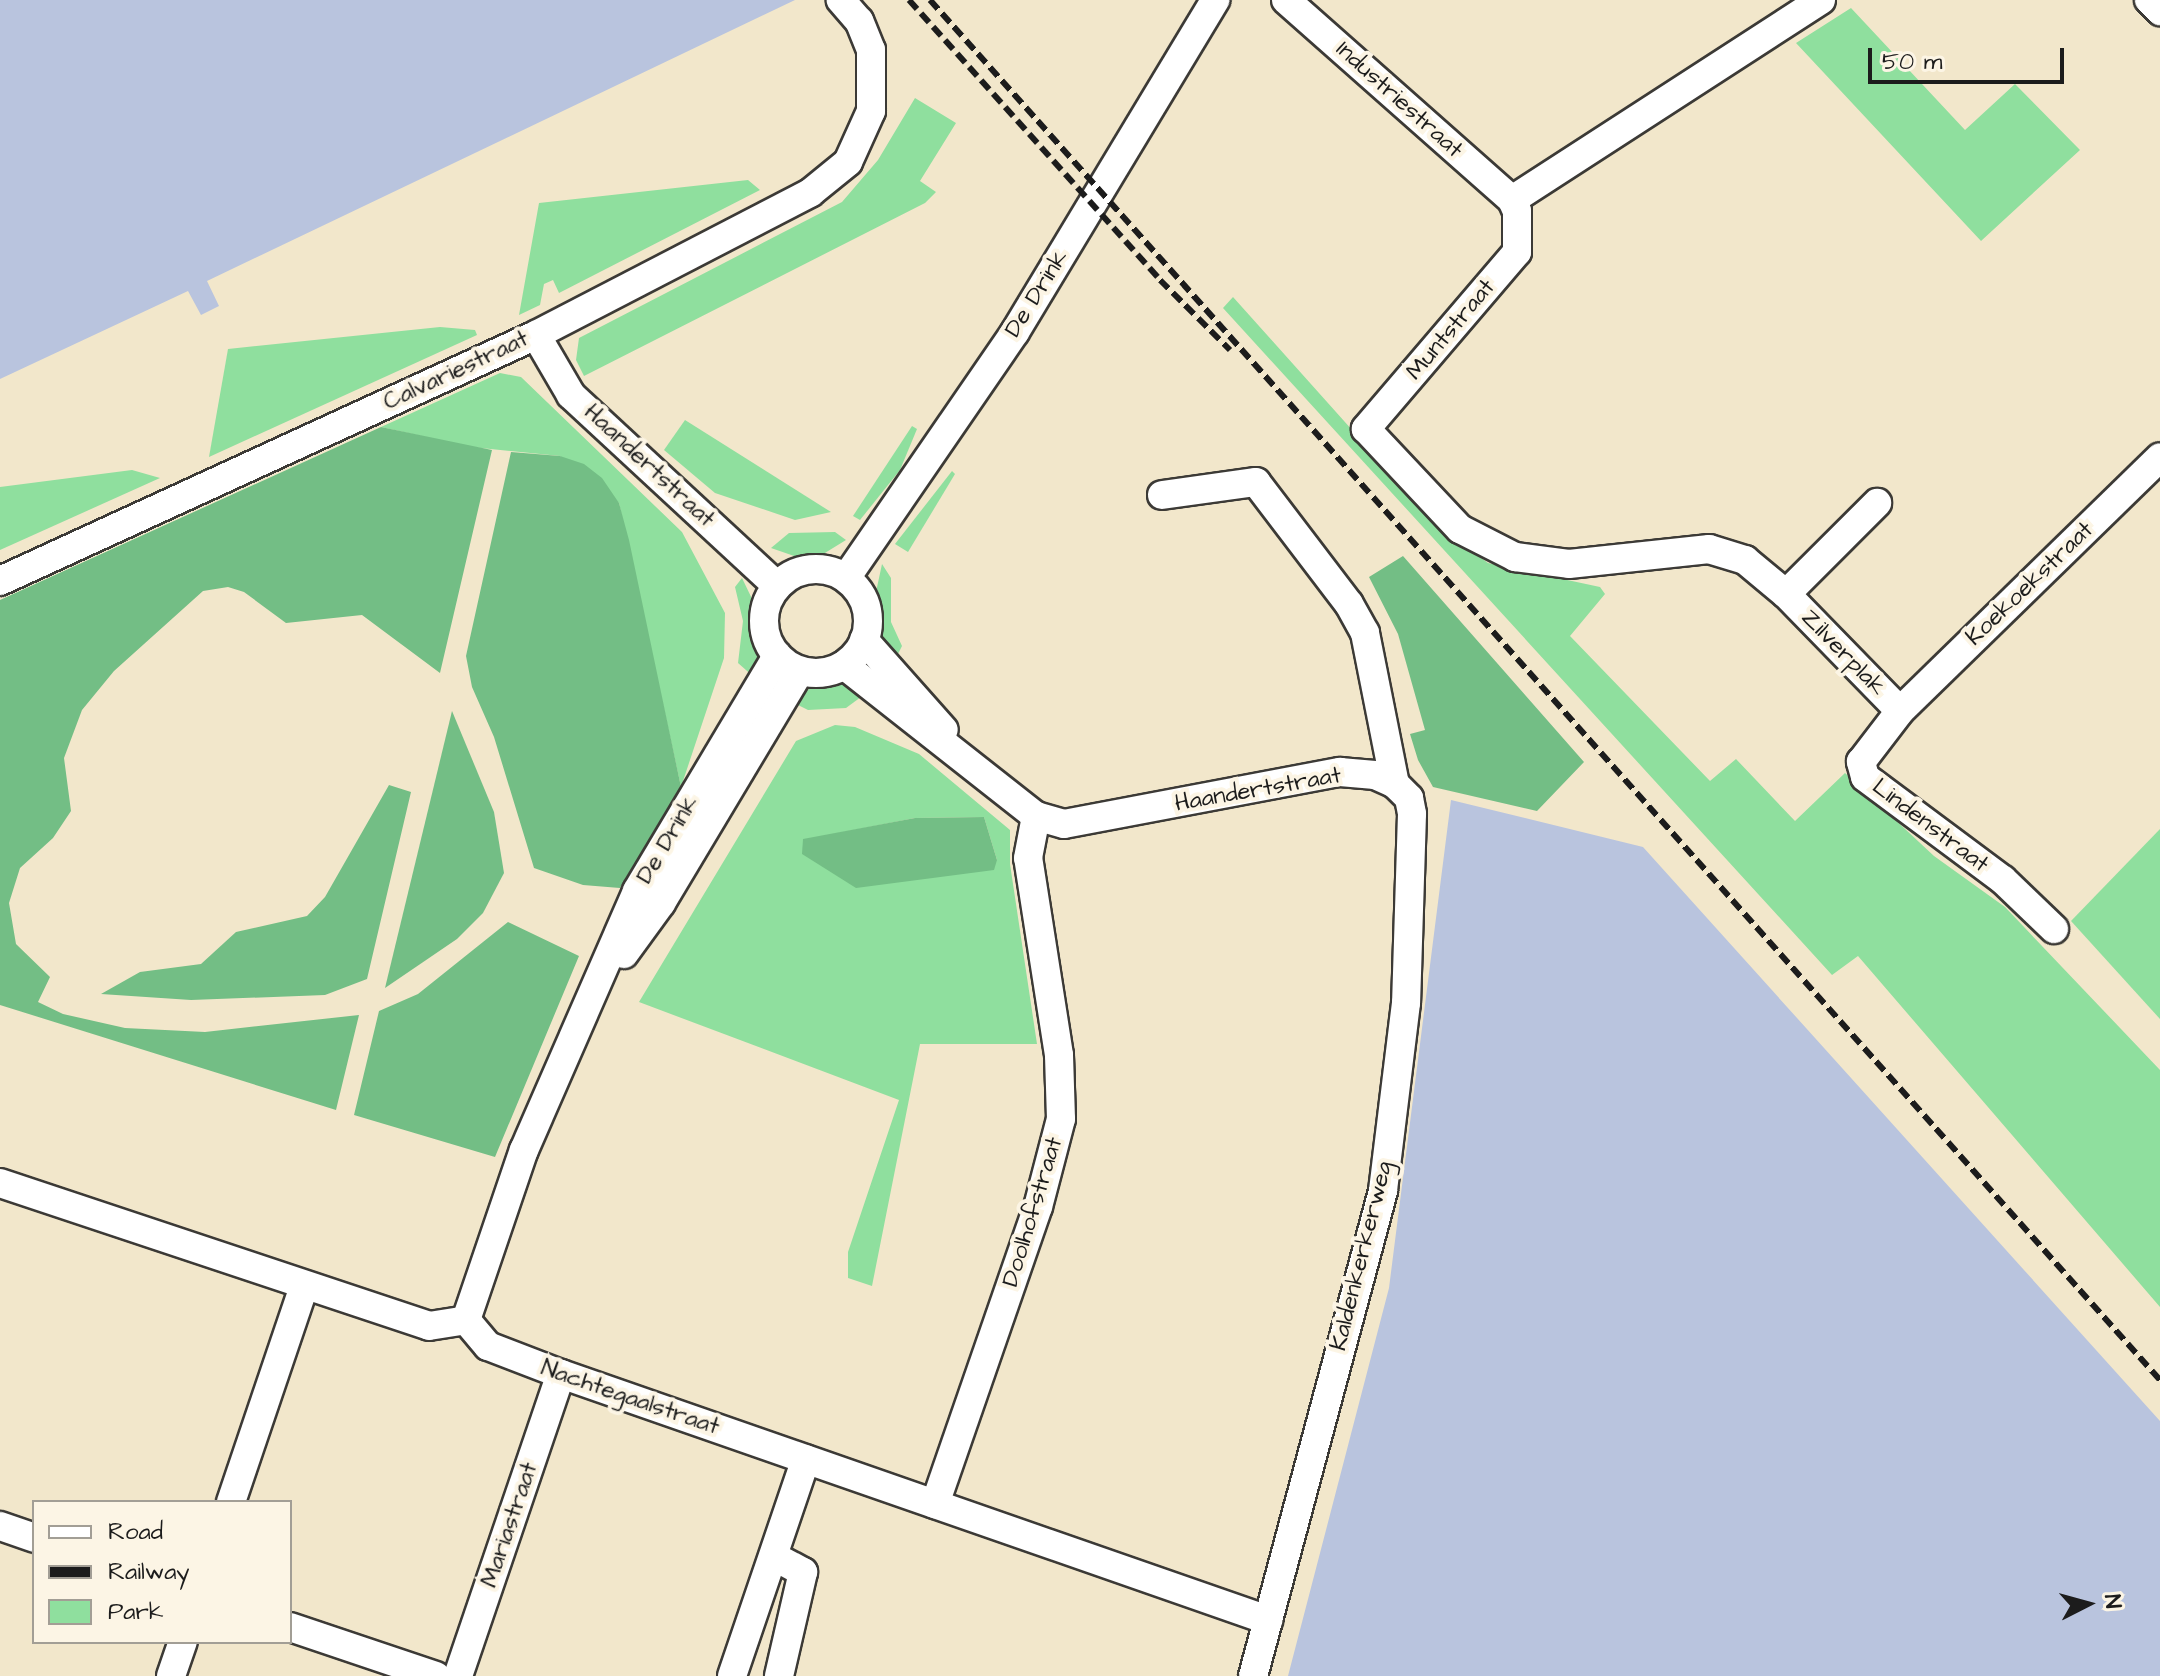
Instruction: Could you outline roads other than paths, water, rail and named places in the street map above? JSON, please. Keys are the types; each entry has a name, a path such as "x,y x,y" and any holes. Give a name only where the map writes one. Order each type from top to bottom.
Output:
{"street":[{"name":"Calvariestraat","path":"0,581 536,335 810,193 848,162 871,111 871,50 859,21 841,0"},
{"name":"De Drink","path":"846,578 1015,332 1215,0"},
{"name":"Industriestraat","path":"1286,0 1512,200"},
{"path":"1512,200 1821,0"},
{"path":"2149,0 2160,11"},
{"name":"Muntstraat","path":"1512,200 1517,211 1517,252 1366,429 1460,529 1515,557 1569,564 1709,549"},
{"name":"Haandertstraat","path":"536,335 571,395 777,586"},
{"name":"Koekoekstraat","path":"1900,711 2160,457"},
{"path":"1162,495 1256,482 1349,604 1365,633 1395,784"},
{"name":"Zilverplak","path":"1786,594 1877,503"},
{"name":"Zilverplak","path":"1709,549 1745,560 1786,594 1900,711"},
{"path":"809,569 846,578 866,607 864,640 844,665 823,673 789,663 764,621 777,586 809,569"},
{"name":"Haandertstraat","path":"864,640 987,779"},
{"name":"De Drink","path":"466,1320 524,1150 597,990 661,903 789,663"},
{"name":"Haandertstraat","path":"844,665 1036,816 1064,824 1094,821 1340,772 1375,775 1395,784"},
{"name":"Lindenstraat","path":"1900,711 1861,762 1865,777 2003,880 2054,929"},
{"name":"Kaldenkerkerweg","path":"1253,1676 1383,1191 1406,1003 1412,830 1409,798 1395,784"},
{"name":"Doolhofstraat","path":"935,1504 1038,1207 1061,1119 1059,1055 1028,858 1036,816"},
{"path":"0,1183 429,1326 466,1320"},
{"path":"232,1500 304,1286"},
{"name":"Nachtegaalstraat","path":"466,1320 488,1346 561,1374 1268,1620"},
{"name":"Mariastraat","path":"458,1676 561,1374"},
{"path":"732,1676 806,1459"},
{"path":"0,1526 32,1537"},
{"path":"775,1557 803,1572 779,1676"},
{"path":"292,1628 436,1676"},
{"path":"171,1676 182,1644"}],"railway":[{"path":"909,0 1160,280 1230,350"},
{"path":"930,0 2160,1380"}]}
